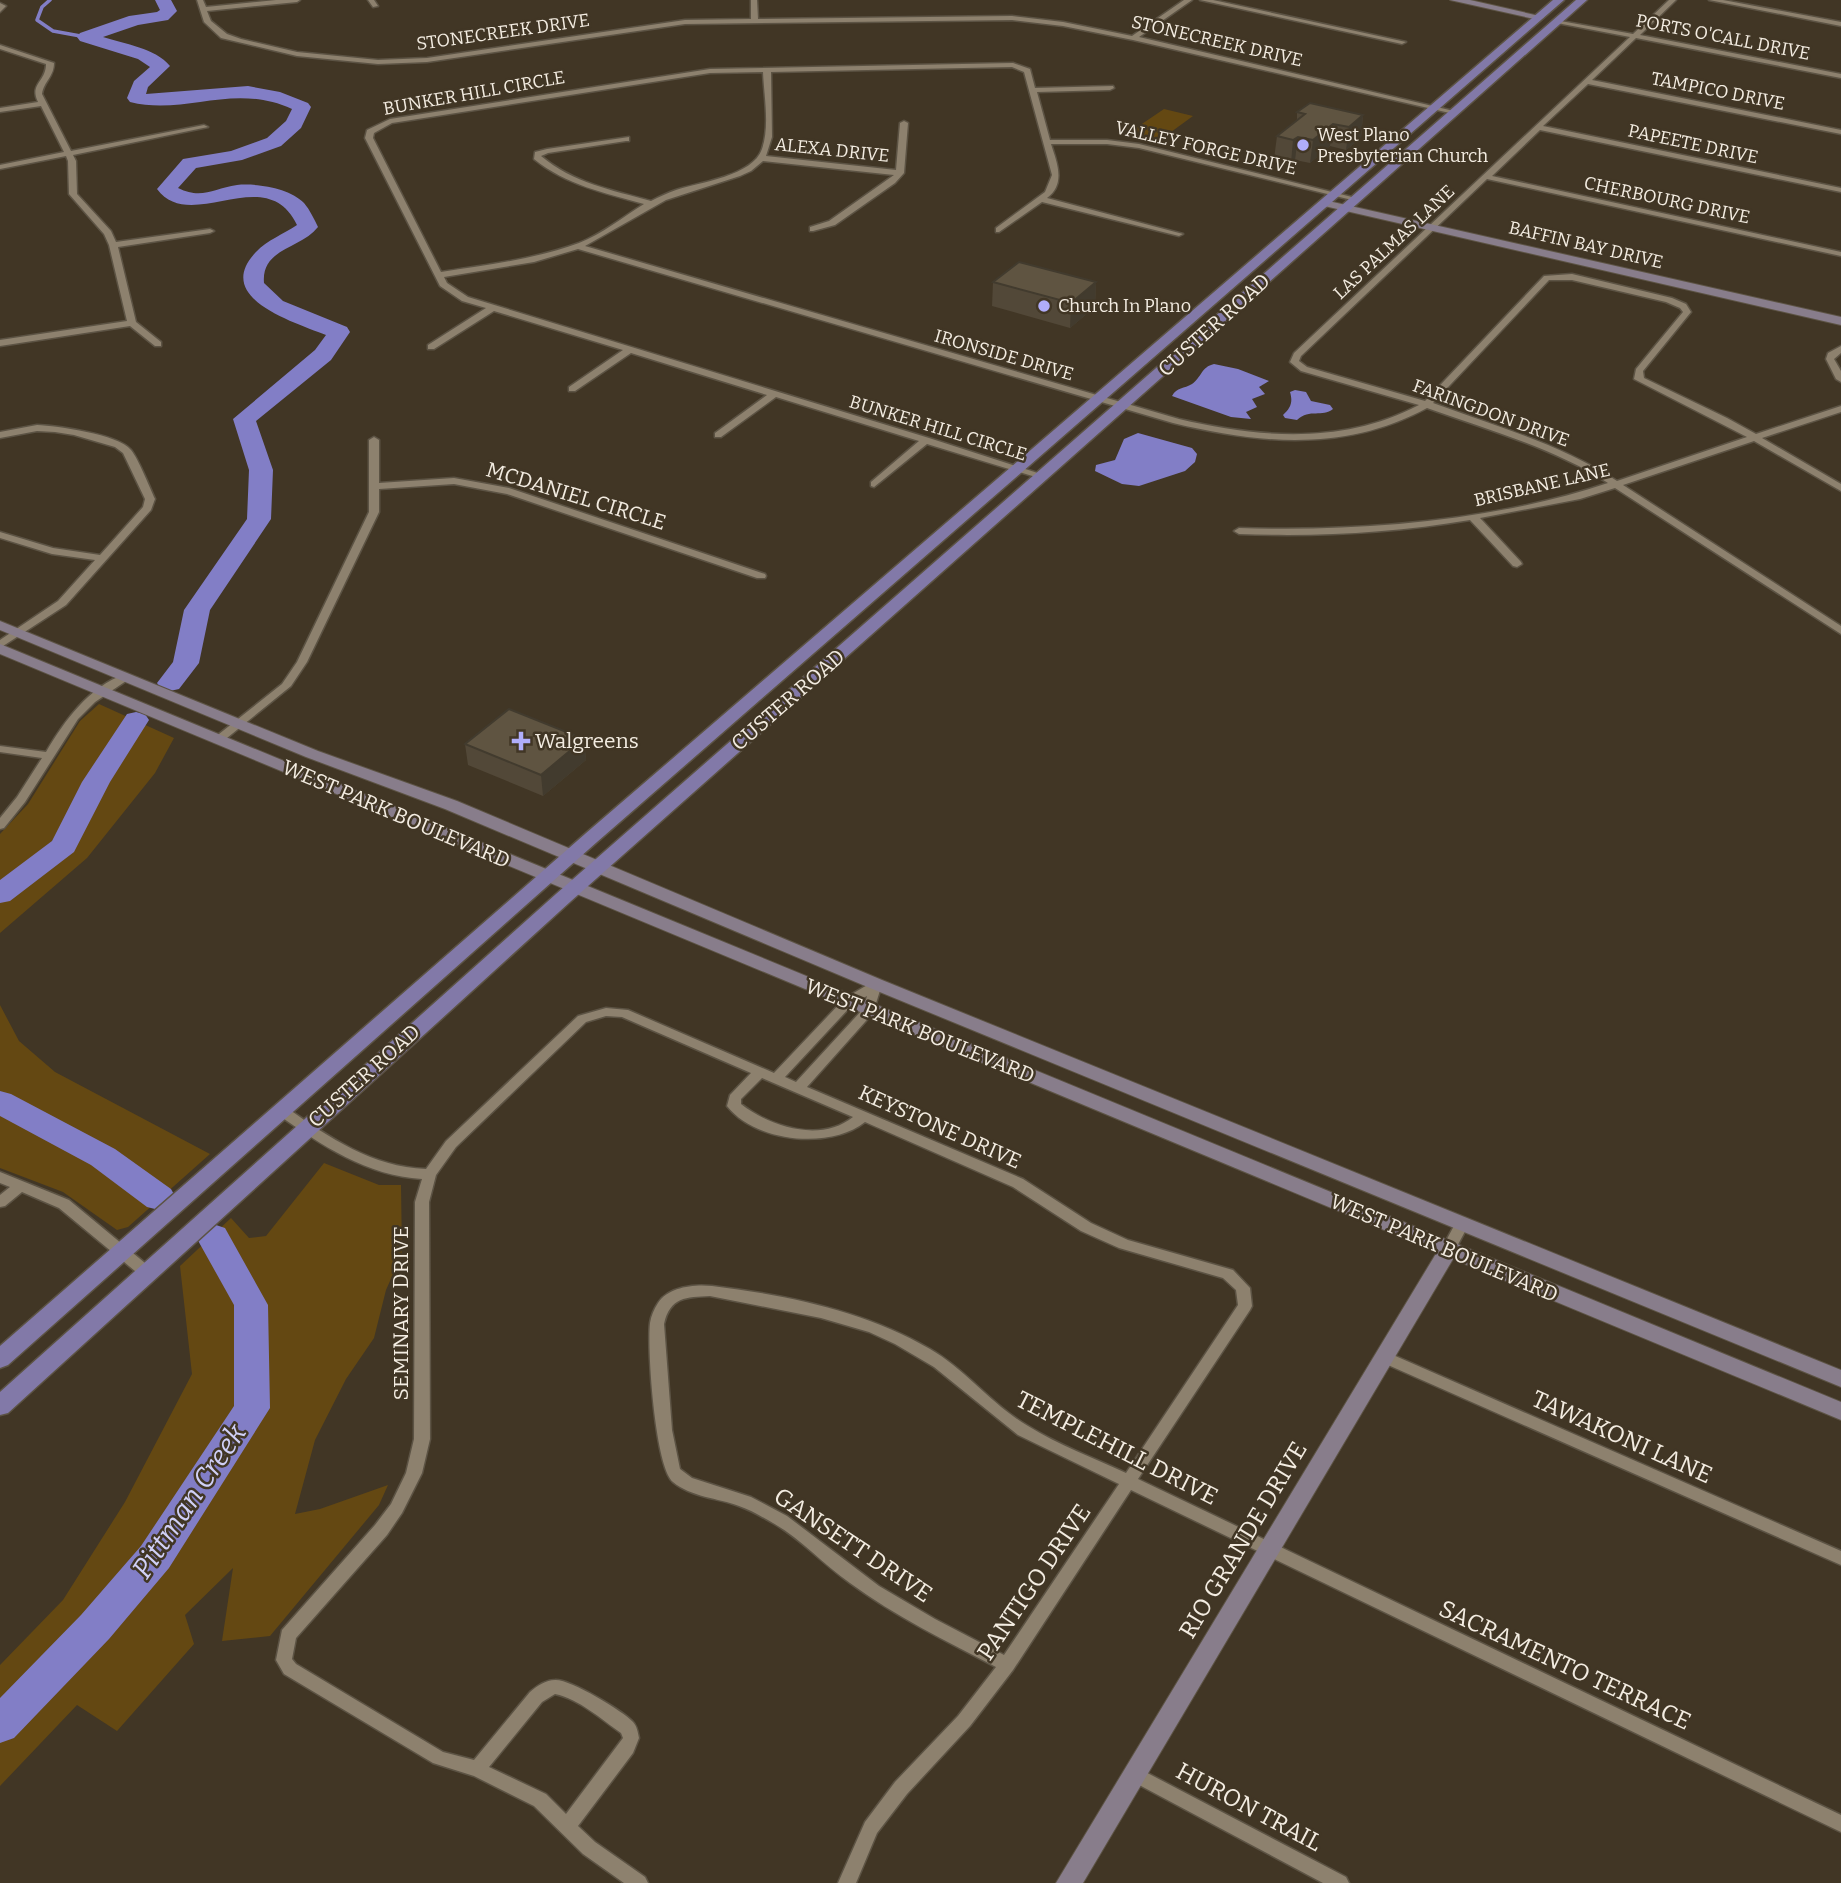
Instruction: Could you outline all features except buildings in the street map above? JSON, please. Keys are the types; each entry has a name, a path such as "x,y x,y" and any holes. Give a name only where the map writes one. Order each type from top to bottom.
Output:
{"main road":[{"path":"1455,0 1557,21"},
{"name":"CUSTER ROAD","path":"0,1359 572,855 1559,0"},
{"name":"CUSTER ROAD","path":"0,1406 306,1127 574,888 1581,0"},
{"name":"BAFFIN BAY DRIVE","path":"1329,198 1432,228 1841,321"},
{"name":"WEST PARK BOULEVARD","path":"0,625 362,773 599,866 877,985 1841,1379"},
{"name":"WEST PARK BOULEVARD","path":"0,647 547,877 1841,1411"},
{"path":"340,790 362,773"},
{"path":"1184,1139 1201,1116"},
{"name":"RIO GRANDE DRIVE","path":"1069,1883 1448,1250"}],"street":[{"name":"STONECREEK DRIVE","path":"200,0 208,22 215,29 239,41 297,54 378,62 427,60 685,22 994,17 1063,24 1133,38 1454,112"},
{"path":"205,9 297,0"},
{"path":"754,0 755,22"},
{"path":"1133,38 1189,0"},
{"path":"1203,0 1402,42"},
{"name":"LAS PALMAS LANE","path":"1295,365 1297,355 1673,0"},
{"path":"1712,0 1841,24"},
{"name":"PORTS O'CALL DRIVE","path":"1557,21 1841,76"},
{"path":"0,47 50,63 50,72 38,94 73,165 73,194 108,233 132,323 158,344"},
{"name":"BUNKER HILL CIRCLE","path":"999,230 1049,193 1056,175 1027,71 1020,67 1000,64 767,69 688,74 390,121 373,128 369,138 443,284 453,292 494,308 1042,476"},
{"path":"439,275 548,256 588,242 648,203 727,178 751,166 765,153 768,139 767,69"},
{"name":"TAMPICO DRIVE","path":"1589,82 1841,132"},
{"path":"1033,90 1110,88"},
{"path":"0,110 42,104"},
{"path":"813,229 832,223 900,173 904,122"},
{"path":"0,167 204,127"},
{"name":"PAPEETE DRIVE","path":"1539,128 1841,190"},
{"path":"626,139 547,152 538,154 537,157 550,168 582,184 648,203"},
{"name":"VALLEY FORGE DRIVE","path":"1047,142 1107,142 1139,146 1329,198"},
{"name":"ALEXA DRIVE","path":"760,158 900,173"},
{"name":"CHERBOURG DRIVE","path":"1487,177 1841,254"},
{"path":"1040,199 1179,234"},
{"path":"113,246 210,231"},
{"name":"IRONSIDE DRIVE","path":"576,246 1202,428 1282,438 1346,433 1393,420 1426,404"},
{"path":"1426,404 1547,278 1553,275 1645,294 1683,306 1687,312 1639,371 1639,379 1756,438 1841,488"},
{"path":"431,347 494,308"},
{"path":"0,343 132,323"},
{"path":"1841,349 1831,355 1830,359 1841,379"},
{"path":"572,389 629,350"},
{"name":"FARINGDON DRIVE","path":"1295,365 1426,404 1541,446 1618,484 1841,631"},
{"path":"718,435 774,394"},
{"name":"BRISBANE LANE","path":"1239,531 1288,534 1365,532 1473,517 1580,496 1841,409"},
{"path":"0,435 37,428 65,430 118,445 127,451 149,499 148,508 62,603 0,647"},
{"path":"218,740 286,686 302,662 374,512 374,440"},
{"path":"874,484 926,440"},
{"name":"MCDANIEL CIRCLE","path":"374,486 454,481 509,491 761,576"},
{"path":"1473,517 1517,564"},
{"path":"0,535 52,551 102,558"},
{"path":"0,825 20,803 74,717 125,677"},
{"path":"0,749 50,756"},
{"path":"777,1078 849,1001 877,985"},
{"path":"799,1087 869,1010 877,985"},
{"name":"KEYSTONE DRIVE","path":"606,1012 624,1013 1018,1183 1086,1227 1124,1244 1228,1275 1242,1288 1245,1297"},
{"name":"SEMINARY DRIVE","path":"477,1769 439,1758 290,1670 284,1660 284,1650 288,1635 381,1530 397,1508 414,1474 422,1439 422,1202 430,1174 451,1144 582,1019 606,1012"},
{"path":"760,1071 735,1098 734,1106 753,1118 788,1133 805,1135 849,1129 864,1116"},
{"path":"282,1111 372,1165 406,1175 430,1174"},
{"path":"0,1177 64,1204 146,1272"},
{"path":"0,1202 21,1185"},
{"name":"RIO GRANDE DRIVE","path":"1448,1250 1462,1224"},
{"name":"TEMPLEHILL DRIVE","path":"678,1294 689,1290 710,1291 842,1315 891,1334 929,1356 1023,1431 1267,1550"},
{"name":"GANSETT DRIVE","path":"678,1294 662,1306 656,1324 671,1470 687,1483 746,1501 786,1522 853,1577 903,1610 1007,1665"},
{"name":"PANTIGO DRIVE","path":"846,1883 871,1828 901,1787 964,1721 1007,1665 1245,1306 1245,1297"},
{"name":"TAWAKONI LANE","path":"1384,1357 1841,1558"},
{"name":"SACRAMENTO TERRACE","path":"1267,1550 1841,1824"},
{"path":"568,1825 627,1748 631,1738 628,1728 614,1718 568,1690 556,1687 545,1690 536,1697 477,1769 540,1800 589,1848 639,1883"},
{"name":"HURON TRAIL","path":"1134,1774 1340,1883"}],"shaded area":[{"path":"1164,109 1193,116 1160,140 1130,132"},
{"path":"1214,364 1238,369 1269,381 1259,387 1265,394 1252,399 1257,407 1246,412 1251,419 1231,417 1172,396 1192,384 1206,367"},
{"path":"1290,392 1306,392 1311,401 1330,405 1333,409 1325,413 1307,414 1297,420 1285,418 1283,415 1291,402"},
{"path":"1138,433 1192,448 1197,454 1195,462 1185,471 1139,486 1122,484 1095,471 1096,465 1115,460 1124,439"},
{"path":"99,704 174,738 155,773 87,858 0,933 0,834 28,804 80,721"},
{"path":"0,1005 19,1041 55,1072 210,1154 128,1227 117,1230 63,1192 0,1168"},
{"path":"324,1163 379,1185 401,1185 402,1254 386,1290 374,1338 346,1379 315,1440 295,1514 320,1509 388,1485 379,1505 270,1636 222,1641 233,1568 185,1615 194,1644 117,1731 77,1705 0,1786 0,1665 63,1600 125,1502 192,1374 180,1266 231,1218 249,1238 266,1236"}],"waterway":[{"path":"50,0 42,7 37,20 53,31 86,37"},
{"name":"Pittman Creek","path":"163,0 169,11 162,16 135,20 86,37 144,55 161,66 140,85 136,98 163,100 220,92 248,92 274,96 302,107 294,124 274,142 235,156 190,163 167,189 185,197 199,199 220,197 235,191 250,191 277,196 293,203 308,227 262,257 253,271 253,284 276,305 339,332 323,355 244,419 261,470 259,519 197,610 186,663 170,683"},
{"name":"Pittman Creek","path":"0,894 64,846 96,782 136,720"},
{"name":"Pittman Creek","path":"0,1102 103,1157 159,1198"},
{"name":"Pittman Creek","path":"0,1725 95,1627 155,1557 252,1408 251,1305 213,1237"}],"place":[{"name":"West Plano Presbyterian Church","path":"1303,145"},
{"name":"Church In Plano","path":"1044,306"},
{"name":"Walgreens","path":"521,741"}]}
